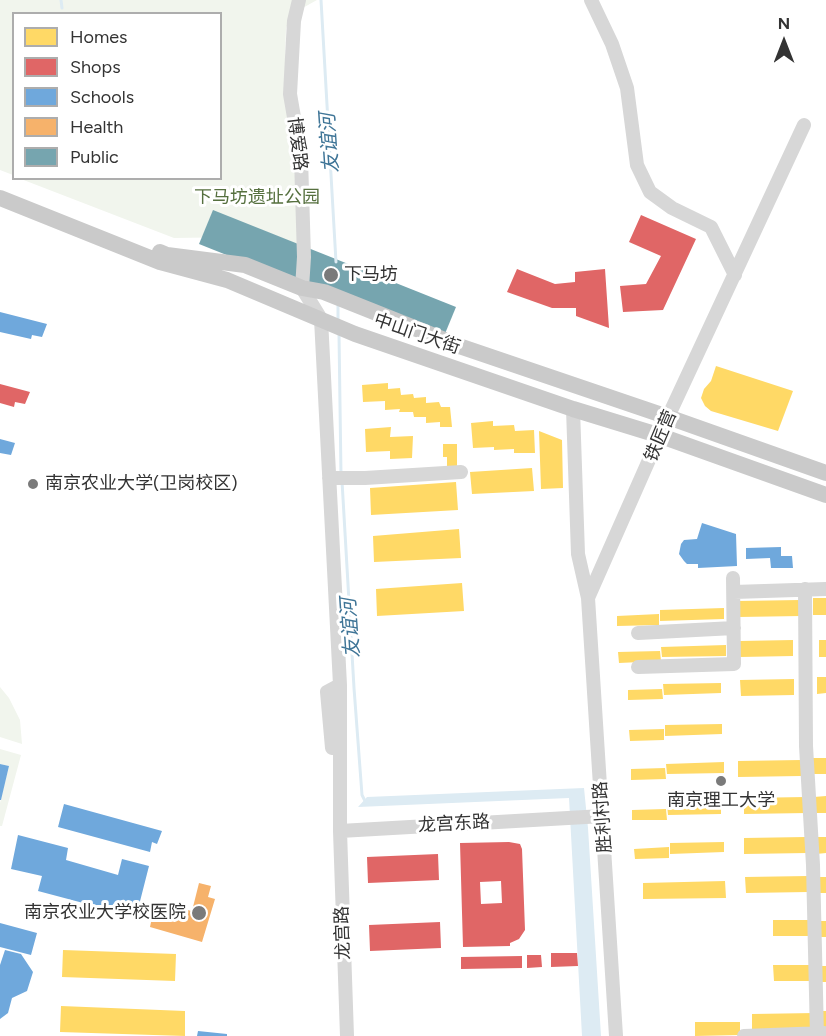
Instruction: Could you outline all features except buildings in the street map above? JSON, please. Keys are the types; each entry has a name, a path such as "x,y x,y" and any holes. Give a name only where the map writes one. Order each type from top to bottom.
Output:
{"main road":[{"name":"中山门大街","path":"0,188 167,255 245,265 302,288 324,292 462,347 826,473"},
{"name":"中山门大街","path":"0,198 160,262 226,280 355,334 573,409 661,436 826,495"}],"street":[{"name":"博爱路","path":"299,0 294,21 290,94 301,158 304,257 302,288"},
{"path":"591,0 612,44 627,88 637,165 650,192 672,208 711,227 735,275"},
{"name":"铁匠营","path":"588,598 668,417 804,124"},
{"path":"302,288 321,319"},
{"name":"龙宫路","path":"321,319 332,478 340,685 340,831 347,1036"},
{"name":"胜利村路","path":"573,409 578,554 588,598 597,816 616,1036"},
{"path":"332,478 461,472"},
{"path":"638,667 734,664 734,585 826,589"},
{"path":"744,1036 820,1034 806,746 805,589"},
{"path":"638,633 734,628"},
{"name":"龙宫东路","path":"340,831 597,816"}],"green space":[{"name":"下马坊遗址公园","path":"0,0 317,0 290,15 286,29 288,135 294,162 299,237 296,255 241,237 174,238 24,180 222,180 222,12 12,12 12,175 0,170"},
{"path":"0,687 9,698 20,720 22,744 0,737"},
{"path":"0,749 21,755 2,826 0,826 0,803 9,766 0,764"}],"shaded area":[{"path":"584,788 601,1036 582,1036 569,798 358,807 367,797"}],"waterway":[{"path":"61,0 62,8"},
{"name":"友谊河","path":"321,0 336,262"},
{"name":"友谊河","path":"338,304 338,322"},
{"name":"友谊河","path":"339,334 341,475"},
{"name":"友谊河","path":"342,481 354,688 362,795 366,803"}],"place":[{"name":"下马坊","path":"331,275"},
{"name":"南京农业大学(卫岗校区)","path":"33,484"},
{"name":"南京理工大学","path":"721,781"},
{"name":"南京农业大学校医院","path":"199,913"}]}
